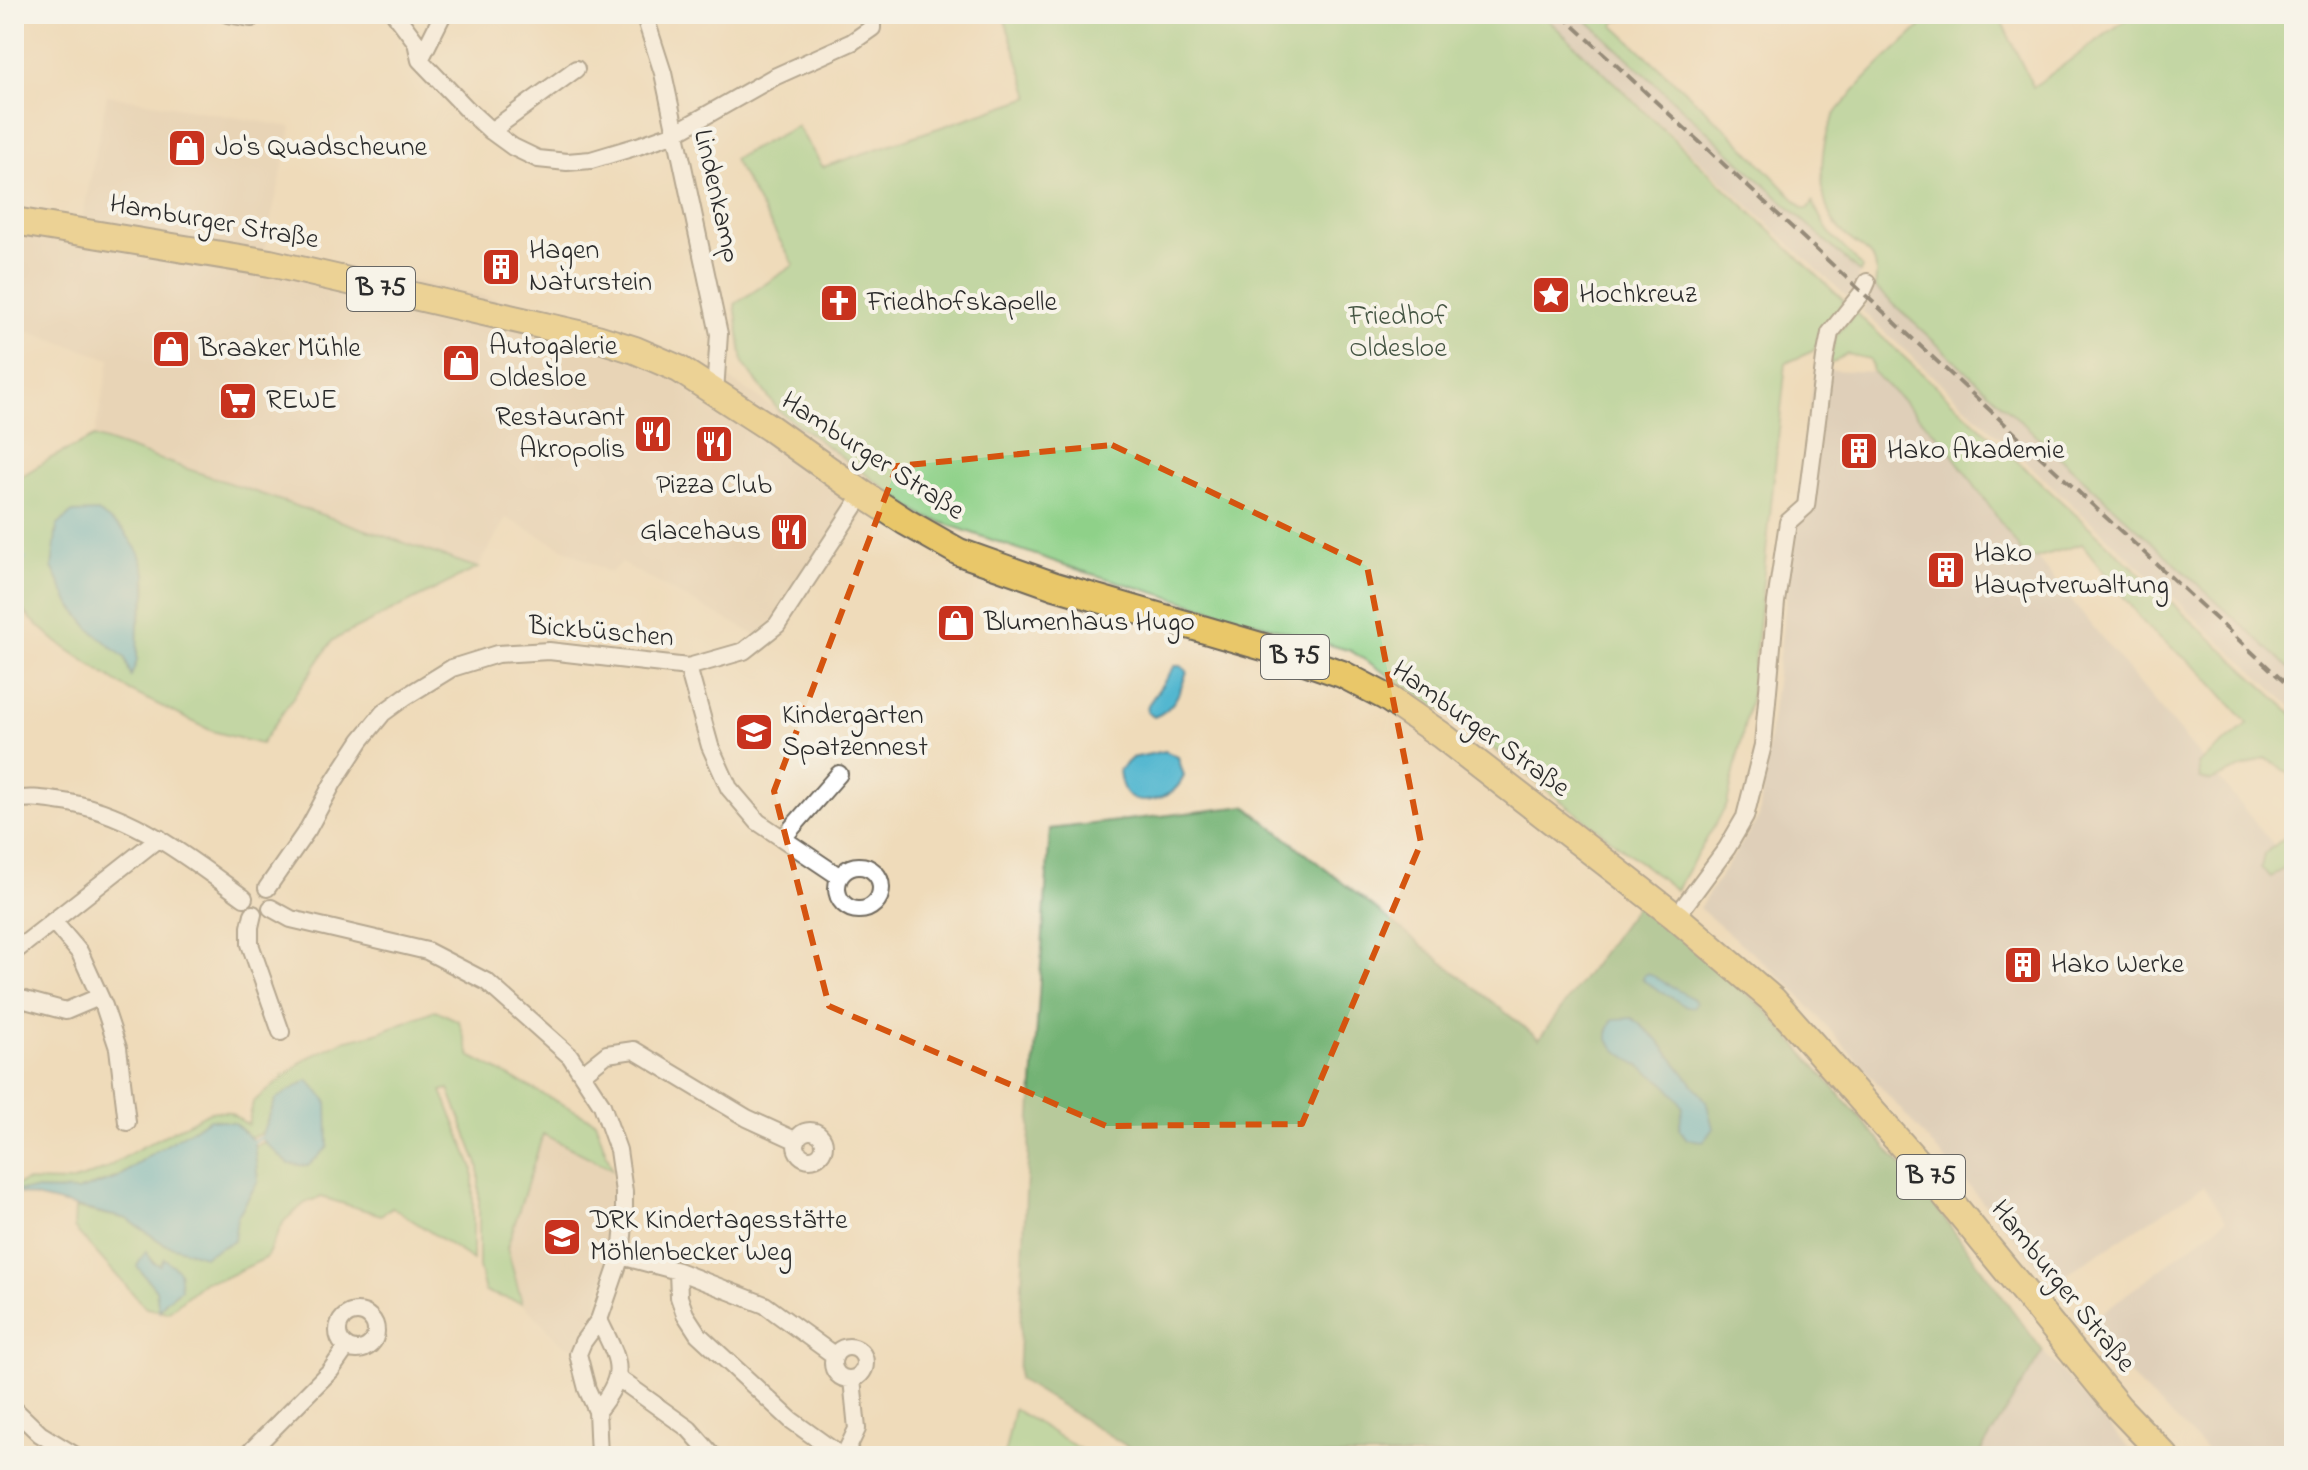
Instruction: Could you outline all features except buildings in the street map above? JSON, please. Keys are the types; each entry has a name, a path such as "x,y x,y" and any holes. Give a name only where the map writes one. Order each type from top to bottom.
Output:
{"main road":[{"name":"Hamburger Straße","path":"14,221 270,263 597,338 635,350 679,369 863,494 959,552 1004,570 1267,648 1342,674 1386,697 1441,735 1676,917 1773,1000 1933,1180 2119,1408 2165,1456"}],"street":[{"path":"227,14 251,18"},
{"path":"395,14 416,42 420,60 491,131 513,147 538,159 567,162 591,160 675,133 764,83 852,42 872,28 872,14"},
{"path":"420,60 443,14"},
{"name":"Lindenkamp","path":"644,14 663,73 719,334 715,392"},
{"path":"491,131 576,69"},
{"path":"1676,917 1727,848 1745,817 1763,745 1776,602 1788,522 1806,506 1830,333 1862,293 1867,282"},
{"name":"Bickbüschen","path":"267,888 308,829 361,740 383,713 405,697 452,668 497,654 549,651 688,667 744,651 777,625 863,494"},
{"path":"688,667 710,746 729,788 758,822 840,877"},
{"path":"783,838 839,774"},
{"path":"14,800 25,797 72,803 116,816 159,838 244,898 246,908 253,914 263,915 271,908 273,895 267,888 253,887 244,898"},
{"path":"14,952 159,838"},
{"path":"271,908 291,919 427,951 487,982 570,1056 583,1073 602,1105 618,1150 624,1192 621,1256 599,1320 578,1354 587,1389 597,1411 599,1456"},
{"path":"253,914 250,944 281,1032"},
{"path":"53,921 80,953 104,1006 118,1048 127,1122"},
{"path":"14,997 66,1011 99,997"},
{"path":"583,1073 607,1054 634,1050 747,1118 797,1141"},
{"path":"621,1256 678,1271 765,1305 835,1356"},
{"path":"678,1271 679,1297 685,1314 698,1334 791,1420 842,1456 857,1429 852,1379"},
{"path":"597,1411 618,1378 612,1348 599,1320"},
{"path":"246,1456 331,1370 347,1347"},
{"path":"848,1347 859,1350 865,1359 864,1370 852,1379 838,1374 833,1365 838,1351 848,1347"},
{"path":"618,1378 689,1429 713,1456"},
{"path":"14,1409 40,1434 76,1456"}],"highlighted area":[{"path":"1112,445 1367,566 1421,843 1302,1124 1106,1126 829,1006 774,791 897,466"}],"shaded area":[{"path":"1542,14 1580,14 1860,273 1857,279 1872,292 1875,287 2294,673 2294,709 1862,311 1865,305 1850,292 1847,297"},
{"path":"107,95 292,127 264,250 539,308 631,332 729,379 779,411 885,488 770,643 621,563 610,573 506,518 478,568 94,437 110,359 14,327 14,268 33,213 82,220"},
{"path":"1815,369 1873,372 1941,439 2294,869 2294,1456 2213,1456 2133,1379 2085,1325 2226,1220 2204,1186 2052,1283 1790,985 1699,908 1759,817"},
{"name":"DRK Kindertagesstätte Möhlenbecker Weg","path":"543,1133 612,1169 617,1226 596,1307 578,1348 563,1344 522,1303 507,1248"},
{"path":"2043,1351 2136,1456 1978,1456"}],"green space":[{"name":"Friedhof Oldesloe","path":"1003,14 1542,14 1844,301 1813,351 1786,363 1751,695 1727,805 1676,890 1454,718 1351,651 1082,571 923,516 779,411 743,363 735,304 794,265 733,159 797,126 823,167 1030,97"},
{"path":"1580,14 1633,14 1615,22 1614,26 1737,139 1804,209 1808,209 1813,202 1830,234 1862,268 1860,273"},
{"path":"1933,14 1998,14 2033,87 2134,14 2294,14 2294,673 1875,287 1872,258 1848,238 1831,218 1824,197 1822,174 1825,143 1838,110 1860,84"},
{"path":"1856,313 2294,715 2294,777 2265,758 2211,781 2200,779 2198,764 2248,724 2203,673 2148,628 2082,544 2028,560 1941,439 1873,372 1870,359 1847,354 1829,365 1835,336"},
{"path":"94,437 478,568 333,640 261,744 212,731 130,691 57,642 14,600 14,481","holes":["124,531 138,553 146,577 146,595 131,675 125,658"]},
{"path":"1246,806 1539,1039 1639,902 1766,1010 1923,1190 2043,1351 1978,1456 1143,1456 1018,1379 1026,1191 1050,829","holes":["1632,1018 1657,1039 1706,1101 1712,1128 1687,1139 1679,1128 1683,1109 1674,1092 1616,1050"]},
{"path":"2294,830 2294,862 2271,877 2261,868 2264,854"},
{"path":"435,1010 459,1021 470,1056 595,1121 612,1169 543,1134 507,1248 522,1303 485,1292 479,1267 479,1167 449,1089 442,1091 473,1168 473,1260 392,1207 381,1215 321,1197 305,1203 284,1221 266,1258 222,1279 205,1281 168,1312 146,1308 74,1228 75,1208 128,1219 164,1244 237,1217 258,1181 254,1146 265,1142 276,1099 263,1133 250,1137 234,1123 210,1119 118,1177 77,1191 14,1190 14,1186 26,1181 70,1182 103,1170 211,1111 229,1112 248,1125 253,1102 307,1058 343,1041 377,1033","holes":["146,1252 181,1289 160,1310 156,1290 138,1266"]},
{"path":"1014,1409 1091,1456 1004,1456"}],"water":[{"path":"98,512 124,531 139,553 146,573 146,595 138,623 137,661 131,676 125,658 91,630 69,603 52,567 57,526 71,513"},
{"path":"1175,666 1187,671 1182,685 1167,710 1154,717 1147,712 1148,705"},
{"path":"1165,751 1178,757 1184,776 1179,785 1169,793 1147,801 1128,796 1119,770 1132,758"},
{"path":"1648,973 1696,1003 1693,1007 1687,1007 1644,981 1642,978"},
{"path":"1632,1018 1657,1039 1706,1101 1713,1128 1704,1141 1687,1139 1679,1128 1683,1108 1679,1100 1663,1082 1616,1050 1608,1040 1613,1019"},
{"path":"308,1080 327,1101 328,1147 308,1166 289,1164 260,1138 276,1099"},
{"path":"210,1119 234,1123 254,1141 258,1181 237,1217 234,1241 204,1256 164,1244 127,1219 14,1192 77,1191 118,1178"},
{"path":"146,1251 152,1262 160,1265 164,1258 179,1271 181,1289 159,1311 156,1290 137,1266"}],"waterway":[{"path":"14,559 25,559"},
{"path":"254,1141 260,1138"}],"railway":[{"path":"1561,14 2294,691"}],"place":[{"name":"Jo's Quadscheune","path":"187,148"},
{"name":"Hagen Naturstein","path":"501,267"},
{"name":"Hochkreuz","path":"1551,295"},
{"name":"Friedhofskapelle","path":"839,303"},
{"name":"Braaker Mühle","path":"171,349"},
{"name":"Autogalerie Oldesloe","path":"461,363"},
{"name":"REWE","path":"238,401"},
{"name":"Restaurant Akropolis","path":"653,434"},
{"name":"Pizza Club","path":"714,444"},
{"name":"Hako Akademie","path":"1859,451"},
{"name":"Glacehaus","path":"789,532"},
{"name":"Hako Hauptverwaltung","path":"1946,570"},
{"name":"Blumenhaus Hugo","path":"956,623"},
{"name":"Kindergarten Spatzennest","path":"754,732"},
{"name":"Hako Werke","path":"2023,965"},
{"name":"DRK Kindertagesstätte Möhlenbecker Weg","path":"562,1237"}]}
